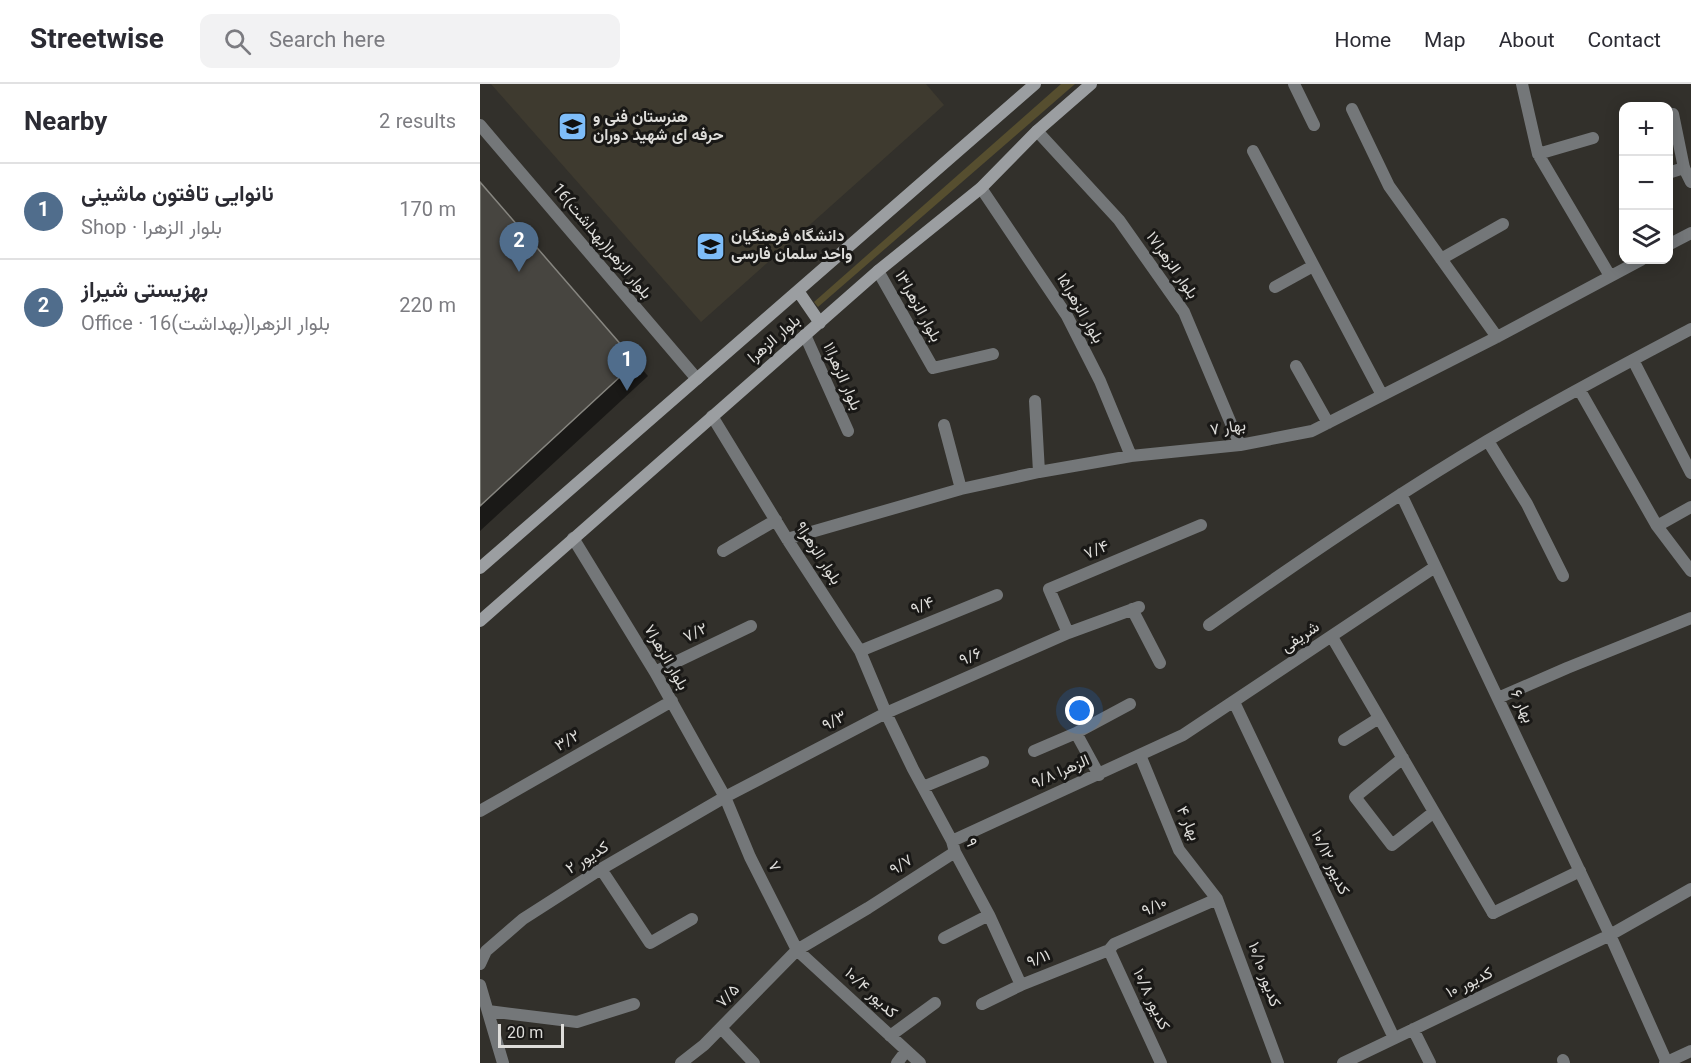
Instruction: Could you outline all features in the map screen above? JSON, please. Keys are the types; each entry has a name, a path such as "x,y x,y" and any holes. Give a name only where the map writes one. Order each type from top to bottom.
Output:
{"main road":[{"name":"بلوار الزهرا","path":"480,568 1035,84"},
{"name":"بلوار الزهرا","path":"480,621 878,271 981,188 1037,131 1091,84"},
{"path":"798,291 820,323"}],"street":[{"path":"1294,84 1314,125"},
{"path":"1522,84 1538,154 1610,276"},
{"path":"1352,109 1389,186 1497,337"},
{"path":"1673,114 1684,168 1691,182"},
{"name":"16بلوار الزهرا(بهداشت)","path":"480,125 697,379"},
{"name":"بلوار الزهرا۱۷","path":"1037,131 1119,220 1184,312 1240,445"},
{"path":"1538,154 1593,138"},
{"path":"1254,151 1382,395"},
{"path":"1673,171 1684,168"},
{"name":"بلوار الزهرا۱۵","path":"981,188 1067,316 1100,381 1131,456"},
{"path":"1442,259 1503,224"},
{"path":"1673,242 1691,233"},
{"name":"بهار ۷","path":"787,539 961,489 1040,472 1131,456 1240,445 1312,431 1497,337 1633,264"},
{"path":"1275,287 1313,266"},
{"name":"بلوار الزهرا۱۳","path":"878,271 933,368 993,354"},
{"path":"1209,625 1304,557 1401,494 1579,389 1691,329"},
{"name":"بلوار الزهرا۱۱","path":"805,335 848,431"},
{"path":"1633,360 1691,473"},
{"path":"1296,366 1328,423"},
{"path":"1579,389 1657,526 1691,571"},
{"path":"1035,400 1040,472"},
{"name":"بلوار الزهرا۹","path":"712,416 787,539 860,651 886,713"},
{"path":"944,425 961,489"},
{"path":"1488,441 1527,504 1563,576"},
{"name":"بهار ۶","path":"1401,494 1610,935 1666,1063"},
{"path":"1657,526 1691,507"},
{"path":"723,551 776,520"},
{"name":"۷/۴","path":"1068,633 1050,589 1201,525"},
{"name":"بلوار الزهرا۷","path":"573,538 655,672 725,796"},
{"name":"شریفی","path":"1183,735 1436,567"},
{"name":"۹/۴","path":"860,651 997,595"},
{"name":"۹/۶","path":"886,713 1068,633 1135,608 1160,663"},
{"path":"1498,698 1691,618"},
{"name":"۷/۲","path":"655,672 751,626"},
{"path":"1332,637 1493,913 1580,871"},
{"name":"۳/۲","path":"480,811 672,701"},
{"name":"کدیور ۱۰/۱۲","path":"1234,702 1394,1038"},
{"path":"1034,751 1076,733 1130,704"},
{"name":"۹/۳","path":"725,796 886,713"},
{"name":"۹","path":"886,713 989,915 1021,985"},
{"path":"1344,740 1379,718"},
{"path":"1076,733 1099,775"},
{"name":"الزهرا ۹/۸","path":"953,846 1183,735"},
{"name":"بهار ۴","path":"1140,755 1179,850 1217,899"},
{"path":"1403,758 1356,797 1392,845 1434,812"},
{"path":"923,787 983,762"},
{"name":"۲ کدیور","path":"480,964 486,951 523,919 601,869 725,796"},
{"name":"۷","path":"725,796 750,857 797,950"},
{"name":"۹/۷","path":"797,950 868,908 953,846"},
{"path":"601,869 650,942 692,919"},
{"name":"کدیور ۱۰","path":"1345,1063 1610,935 1691,889"},
{"name":"۹/۱۰","path":"1109,950 1114,944 1217,899"},
{"name":"کدیور ۱۰/۱۰","path":"1217,899 1278,1063"},
{"path":"944,938 989,915"},
{"name":"۷/۵","path":"681,1063 704,1045 797,950"},
{"name":"کدیور ۱۰/۴","path":"797,950 920,1063"},
{"name":"۹/۱۱","path":"982,1004 1021,985 1109,950"},
{"name":"کدیور ۱۰/۸","path":"1109,950 1161,1063"},
{"path":"480,985 503,1063"},
{"path":"890,1036 935,1003"},
{"path":"488,1011 577,1022 634,1004"},
{"path":"721,1028 754,1063"},
{"path":"1413,1029 1430,1063"},
{"path":"897,1063 906,1051"},
{"path":"1666,1063 1691,1051"}],"shaded area":[{"name":"دانشگاه فرهنگیان واحد سلمان فارسی","path":"491,84 926,84 944,105 701,322"},
{"path":"1061,84 1075,84 818,307 814,302"}],"building":[{"path":"480,182 636,362 480,506"}],"place":[{"name":"هنرستان فنی و حرفه ای شهید دوران","path":"572,127"},
{"name":"دانشگاه فرهنگیان واحد سلمان فارسی","path":"710,246"},
{"name":"بهزیستی شیراز","path":"519,272"},
{"name":"نانوایی تافتون ماشینی","path":"627,391"}]}
